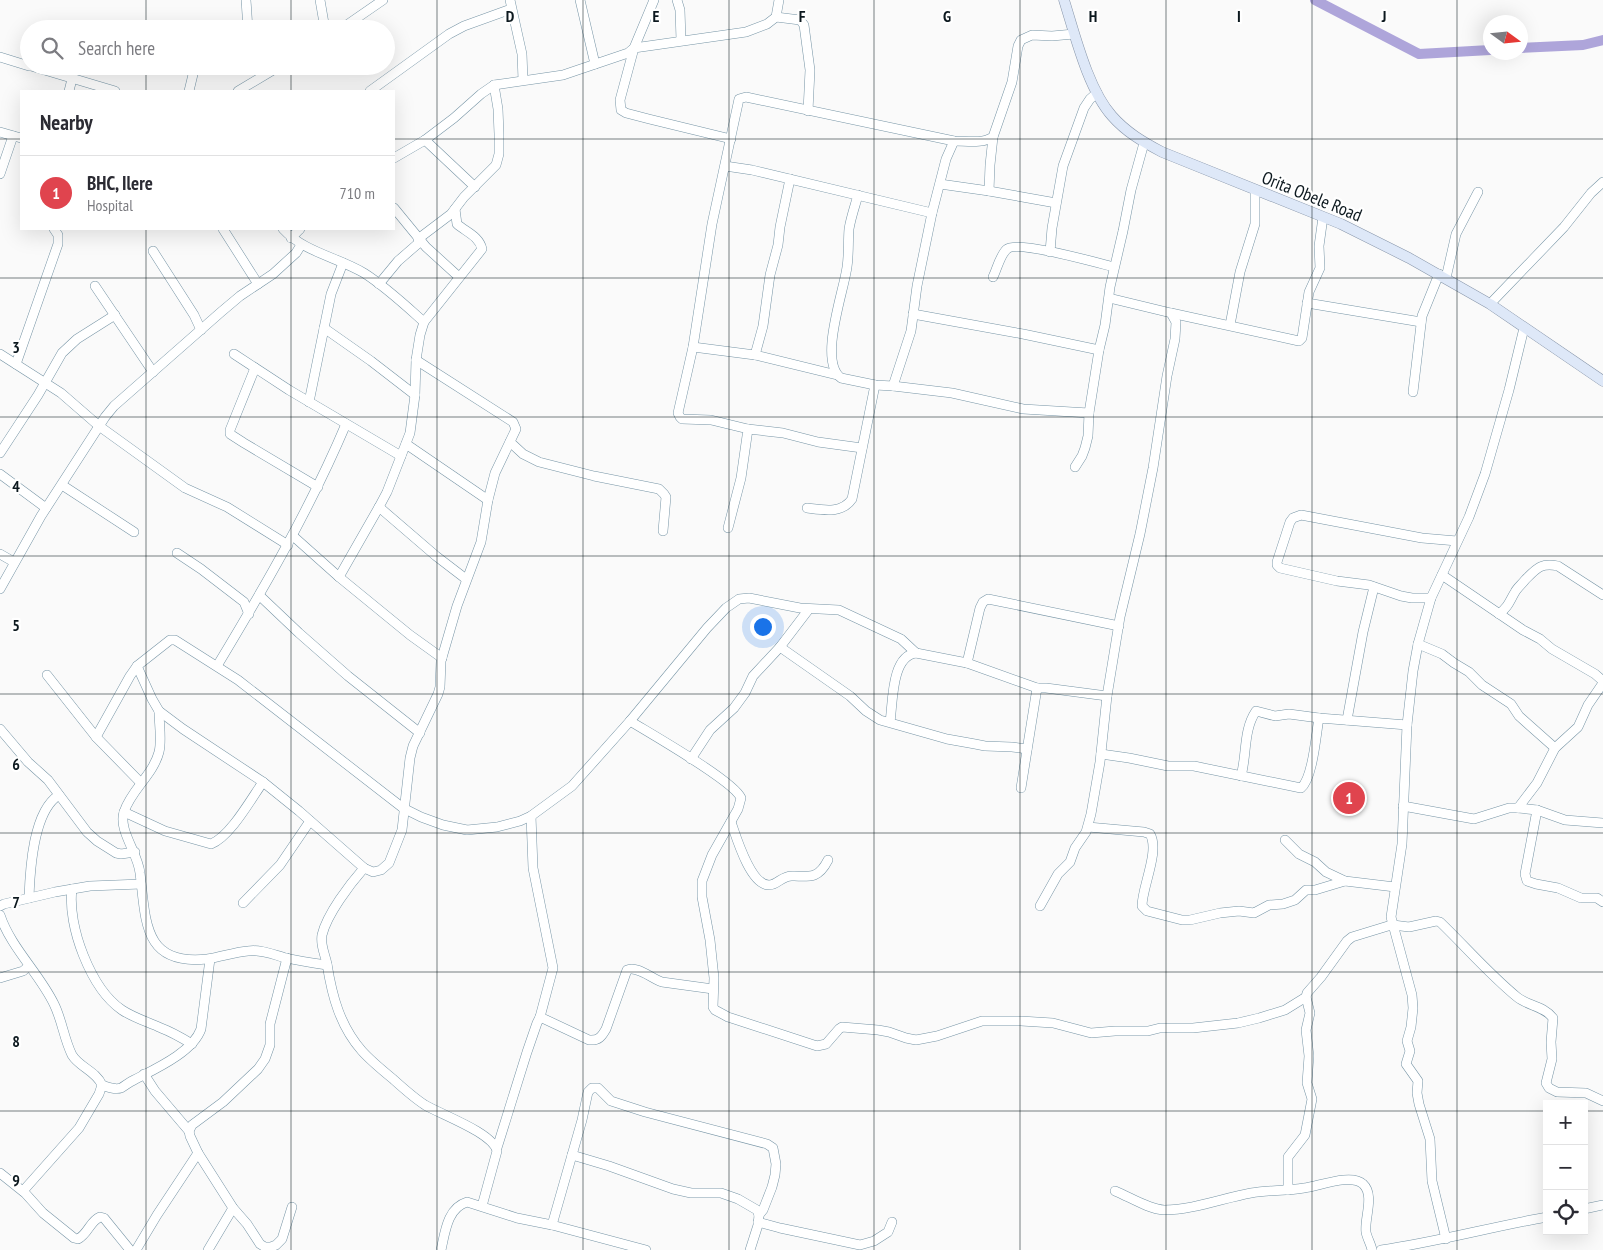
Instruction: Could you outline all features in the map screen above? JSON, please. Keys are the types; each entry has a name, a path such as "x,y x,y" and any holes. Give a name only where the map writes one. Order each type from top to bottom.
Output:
{"main road":[{"name":"Orita Obele Road","path":"1064,0 1074,34 1097,94 1112,116 1134,137 1162,152 1323,217 1382,244 1490,304 1603,381"}],"street":[{"path":"246,0 247,20"},
{"path":"320,0 323,20"},
{"path":"354,20 383,0"},
{"path":"580,0 596,64"},
{"path":"654,0 634,48 620,100 621,110 649,120 731,139"},
{"path":"678,0 681,40"},
{"path":"395,157 425,140 494,85 575,72 624,55 634,48 746,32 767,24 776,17 780,0"},
{"path":"395,73 449,34 511,5 521,46 523,80"},
{"path":"776,17 800,20 804,24 810,82 808,111"},
{"path":"989,191 994,137 1012,82 1018,46 1021,40 1032,35 1074,34"},
{"path":"0,57 20,63"},
{"path":"59,75 112,90"},
{"path":"189,90 193,75"},
{"path":"371,90 392,75"},
{"path":"240,90 262,76"},
{"path":"69,90 72,79"},
{"path":"380,284 398,261 455,209 464,197 493,170 498,160 499,125 494,85"},
{"path":"1050,252 1052,228 1063,166 1084,108 1090,99 1097,94"},
{"path":"862,448 818,442 783,433 748,429 711,420 682,419 680,417 679,406 692,346 712,224 739,99 746,97 954,141 982,142 994,137"},
{"path":"0,132 17,137 0,174"},
{"path":"425,140 475,187"},
{"path":"892,386 911,331 920,266 946,159 954,141"},
{"path":"1075,467 1082,456 1088,436 1088,413 1114,267 1137,164 1144,143"},
{"path":"725,166 752,170 932,213"},
{"path":"755,356 763,326 770,275 778,245 790,179"},
{"path":"1490,304 1564,227 1591,193 1603,182"},
{"path":"940,184 1056,203"},
{"path":"1230,325 1240,272 1255,220 1255,190"},
{"path":"1413,392 1420,345 1421,322 1426,304 1442,276 1456,234 1478,192"},
{"path":"837,375 832,365 833,336 847,269 850,226 858,195"},
{"path":"395,209 420,240 459,276"},
{"path":"339,577 387,492 410,433 415,395 416,360 424,322 482,249 477,239 457,224 455,209"},
{"path":"1109,298 1299,342 1302,338 1311,287 1320,268 1319,246 1323,217"},
{"path":"16,364 58,244 58,235 55,230"},
{"path":"224,230 258,284"},
{"path":"284,230 291,238 301,244 364,273 380,284 424,322"},
{"path":"291,238 299,230"},
{"path":"0,589 46,508 114,406 228,306 273,274 296,253 301,244"},
{"path":"993,277 1005,251 1010,247 1017,246 1114,267"},
{"path":"153,251 194,315 201,330"},
{"path":"309,402 331,294 343,263"},
{"path":"95,286 152,372"},
{"path":"1307,303 1421,322"},
{"path":"1040,906 1058,874 1070,862 1088,827 1101,754 1107,696 1119,626 1152,474 1167,376 1175,339 1176,322 1171,313"},
{"path":"913,314 1099,350"},
{"path":"0,453 3,443 38,395 44,381 62,353 68,346 115,315"},
{"path":"324,328 415,395"},
{"path":"1446,1239 1432,1182 1430,1139 1419,1104 1417,1094 1418,1081 1406,1064 1410,1051 1407,1042 1411,1027 1412,995 1391,917 1402,844 1407,725 1418,644 1431,598 1475,504 1509,390 1524,328"},
{"path":"692,346 755,356 875,385 952,393 1023,409 1046,412 1088,413"},
{"path":"0,354 61,393 99,426 185,488 227,507 288,545"},
{"path":"234,354 309,402 401,456"},
{"path":"137,666 159,710 183,729 263,782 310,820 364,868 373,872 381,870 389,863 402,830 413,746 440,687 442,658 466,579 481,542 488,500 498,467 516,429 513,422 416,360"},
{"path":"255,368 230,434 318,487"},
{"path":"807,508 836,510 849,504 853,495 875,385"},
{"path":"217,666 293,536 318,487 346,424"},
{"path":"728,528 741,478 748,429"},
{"path":"510,442 523,454 539,462 594,476 650,487 663,492 666,497 663,531"},
{"path":"406,444 488,500"},
{"path":"0,474 46,508"},
{"path":"62,485 134,532"},
{"path":"379,507 466,579"},
{"path":"1431,598 1401,596 1374,587 1298,573 1278,567 1277,562 1293,518 1301,515 1422,538 1457,541"},
{"path":"293,536 339,577 410,635 442,658"},
{"path":"177,553 202,569 244,602 249,614"},
{"path":"0,554 14,562"},
{"path":"1499,614 1509,604 1516,590 1534,571 1544,565 1558,566 1603,596"},
{"path":"1442,575 1523,630 1591,672 1603,682 1588,705 1578,727 1555,748 1537,783 1518,808"},
{"path":"1347,720 1374,587"},
{"path":"96,737 137,666 172,640 175,640 217,666 262,698 404,808 443,825 467,830 497,827 531,816 572,786 630,721 707,628 734,602 749,598 809,609 827,608 846,612 900,640 916,653 967,663 1038,688 1107,696"},
{"path":"967,663 980,608 983,602 988,599 1119,626"},
{"path":"244,602 257,600 420,733"},
{"path":"691,759 710,730 734,708 754,676 780,647 809,609"},
{"path":"1418,644 1442,654 1469,672 1482,685 1511,704 1519,716 1555,748"},
{"path":"780,647 850,696 875,718 947,739 1027,749"},
{"path":"890,722 898,669 905,657 916,653"},
{"path":"47,675 96,737 141,783"},
{"path":"1022,788 1038,688"},
{"path":"159,710 159,751 150,771 124,812 124,826 138,861 146,923 158,946 171,957 189,960 255,951 327,965"},
{"path":"1241,776 1248,732 1256,710 1275,716 1289,714 1407,725"},
{"path":"1101,754 1168,766 1194,766 1298,788 1303,787 1312,763 1318,718"},
{"path":"630,721 734,788 741,798 741,804 712,855 702,881 702,897 713,969 714,989 712,1002 715,1010 728,1017 817,1046 826,1044 842,1027 878,1030 916,1040 937,1036 982,1022 1021,1021 1053,1023 1091,1033 1148,1031 1160,1028 1193,1028 1238,1023 1285,1010 1306,997 1311,988 1352,937 1392,925 1405,927 1436,921 1440,922 1479,963 1513,994 1523,1002 1547,1012 1553,1018 1552,1059 1546,1083 1549,1088 1557,1092 1586,1093 1603,1101"},
{"path":"0,729 28,762 48,780 76,820 97,841 116,853 135,852"},
{"path":"124,812 165,830 211,844 218,841 228,831 263,782"},
{"path":"29,898 30,864 38,829 50,802 59,795"},
{"path":"1403,806 1474,819 1509,808 1518,808 1537,810 1565,820 1603,823"},
{"path":"1537,810 1525,874 1527,881 1558,888 1581,898 1597,898 1603,902"},
{"path":"482,1206 498,1151 497,1148 526,1052 540,1017 553,968 533,868 531,816"},
{"path":"243,904 280,865 310,820"},
{"path":"731,822 745,860 758,879 767,886 787,876 806,877 815,875 824,867 828,860"},
{"path":"1088,827 1150,834 1153,841 1153,850 1142,906 1146,911 1182,920 1228,912 1254,913 1269,905 1295,900 1306,890 1315,890 1345,881"},
{"path":"1285,840 1299,854 1315,862 1326,872 1345,881 1395,887"},
{"path":"364,868 347,888 323,930 321,945 334,1001 340,1016 361,1050 423,1104 481,1133 492,1141 497,1148"},
{"path":"0,906 72,889 111,884 141,884"},
{"path":"72,889 71,901 77,936 102,991 123,1011 192,1044"},
{"path":"0,915 3,924 55,1005 72,1054 102,1085 120,1088 176,1056 199,1036 210,958"},
{"path":"189,1131 192,1125 223,1102 258,1069 265,1059 270,1046 270,1024 287,958"},
{"path":"0,978 23,971 29,966"},
{"path":"540,1017 590,1040 601,1038 627,970 631,968 662,982 714,989"},
{"path":"1288,1190 1288,1156 1306,1135 1312,1099 1307,1083 1309,1056 1306,1030 1310,1014 1306,997"},
{"path":"144,1074 155,1091 189,1131 198,1153 233,1208 247,1224 260,1244 265,1247 276,1245 282,1239 292,1207"},
{"path":"23,1191 80,1128 102,1085"},
{"path":"552,1225 588,1092 592,1088 598,1088 611,1101 645,1112 767,1144 773,1148 776,1164 775,1175 750,1250"},
{"path":"136,1250 198,1153"},
{"path":"572,1155 609,1166 673,1190 721,1193 738,1199 757,1210 759,1219"},
{"path":"0,1173 23,1191 43,1213 74,1238 78,1239 84,1236 95,1219 100,1216 104,1218 130,1250"},
{"path":"1115,1191 1154,1208 1170,1210 1253,1193 1326,1185 1342,1180 1357,1180 1362,1183 1367,1191 1366,1231 1372,1250"},
{"path":"441,1250 446,1227 456,1208 460,1204 467,1202 517,1218 552,1225 646,1250"},
{"path":"1588,1208 1603,1205"},
{"path":"208,1250 233,1208"},
{"path":"1381,1250 1446,1239 1502,1225 1543,1218"},
{"path":"759,1219 860,1245 874,1241 888,1232 892,1222"},
{"path":"1429,1242 1443,1227"}],"waterway":[{"path":"1315,0 1419,54 1483,50"},
{"path":"1528,48 1583,45 1603,40"}],"place":[{"name":"BHC, Ilere","path":"1349,798"}]}
